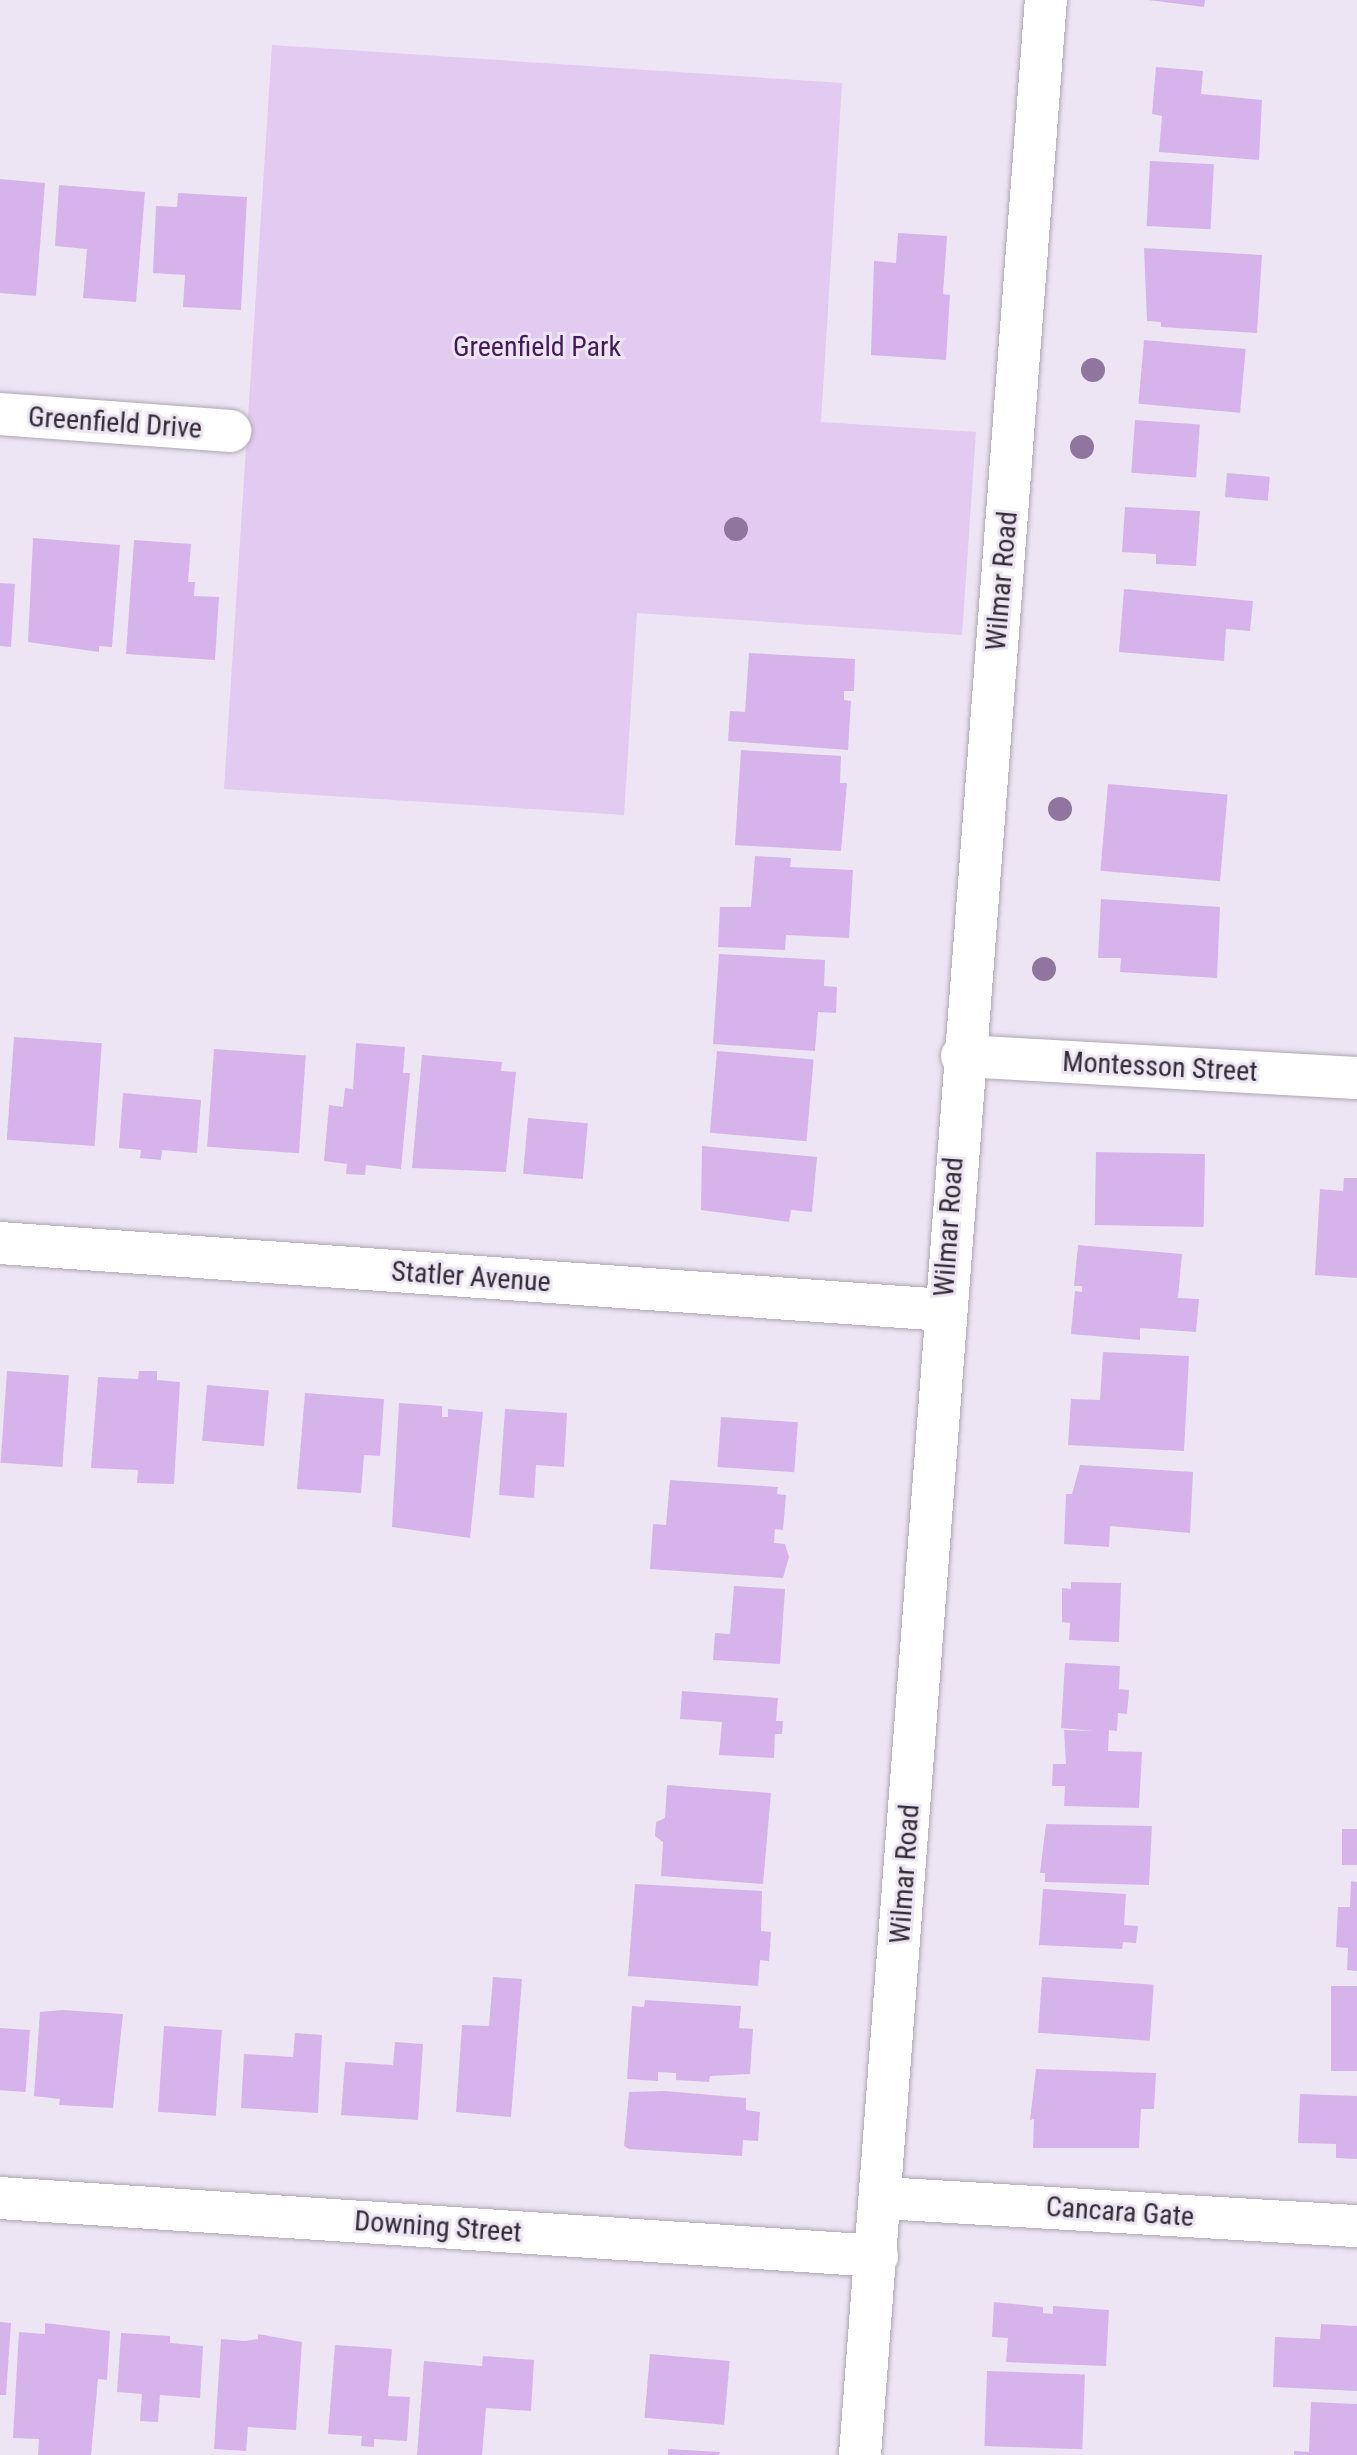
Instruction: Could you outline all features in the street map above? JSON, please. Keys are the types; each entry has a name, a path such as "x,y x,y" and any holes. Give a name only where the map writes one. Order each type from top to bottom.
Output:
{"street":[{"name":"Wilmar Road","path":"860,2455 883,2198 962,1056 1046,0"},
{"name":"Greenfield Drive","path":"0,414 230,431"},
{"name":"Montesson Street","path":"962,1056 1357,1078"},
{"name":"Statler Avenue","path":"0,1243 943,1310"},
{"name":"Downing Street","path":"0,2198 877,2256"},
{"name":"Cancara Gate","path":"883,2198 1357,2226"}],"green space":[{"name":"Greenfield Park","path":"272,45 842,83 821,422 976,432 962,635 637,613 624,815 224,789"}],"building":[{"path":"1148,0 1205,0 1204,7"},
{"path":"1156,67 1203,71 1201,94 1262,100 1259,160 1159,152 1162,116 1152,114"},
{"path":"1150,161 1214,164 1211,229 1147,226"},
{"path":"0,179 45,183 36,296 0,293"},
{"path":"59,185 145,192 136,302 83,298 87,249 55,246"},
{"path":"178,193 247,197 241,310 183,307 185,275 153,273 156,206 177,207"},
{"path":"898,233 947,236 943,294 950,295 946,360 871,355 874,261 896,263"},
{"path":"1144,248 1262,255 1257,333 1161,327 1161,322 1147,321"},
{"path":"1144,340 1246,349 1240,413 1138,404"},
{"path":"1135,420 1200,425 1196,477 1131,473"},
{"path":"1227,473 1270,477 1268,501 1225,497"},
{"path":"1125,507 1200,511 1196,566 1156,564 1156,554 1122,552"},
{"path":"33,538 120,545 112,647 99,646 99,652 28,642"},
{"path":"134,540 191,544 188,582 195,582 194,596 219,597 215,660 126,654"},
{"path":"0,583 15,584 11,647 0,646"},
{"path":"1124,589 1253,601 1250,631 1226,629 1224,661 1119,652"},
{"path":"749,653 855,659 854,691 844,691 844,700 851,701 848,750 728,741 730,711 745,712"},
{"path":"741,750 841,756 840,783 847,783 841,851 735,845"},
{"path":"1108,784 1228,794 1220,881 1100,871"},
{"path":"755,856 791,858 790,867 853,870 849,938 786,935 785,950 718,947 720,907 751,907"},
{"path":"1101,899 1220,907 1217,978 1120,972 1121,958 1098,958"},
{"path":"719,954 825,960 824,986 837,987 836,1013 818,1012 815,1051 713,1044"},
{"path":"14,1037 102,1043 95,1146 7,1140"},
{"path":"356,1043 405,1047 403,1073 410,1073 401,1169 366,1165 365,1175 346,1174 347,1164 324,1161 329,1105 343,1107 345,1088 353,1089"},
{"path":"214,1049 306,1055 299,1153 207,1147"},
{"path":"717,1051 814,1059 806,1141 710,1133"},
{"path":"422,1055 502,1062 501,1071 516,1072 506,1172 412,1168"},
{"path":"123,1093 201,1100 197,1153 162,1150 161,1160 140,1158 141,1150 119,1148"},
{"path":"528,1118 588,1123 583,1179 523,1174"},
{"path":"702,1146 817,1157 812,1212 791,1210 789,1222 701,1210"},
{"path":"1096,1152 1205,1154 1204,1227 1095,1225"},
{"path":"1344,1178 1357,1178 1357,1278 1315,1275 1320,1189 1343,1191"},
{"path":"1078,1245 1182,1254 1178,1298 1199,1299 1196,1332 1140,1328 1140,1340 1071,1334 1075,1291 1082,1292 1082,1286 1074,1286"},
{"path":"1103,1352 1189,1356 1184,1451 1068,1445 1071,1399 1100,1400"},
{"path":"7,1371 69,1375 62,1467 1,1463"},
{"path":"139,1371 157,1371 157,1380 180,1382 174,1484 137,1483 138,1470 91,1468 98,1377 138,1379"},
{"path":"207,1385 269,1390 264,1446 202,1441"},
{"path":"305,1393 384,1399 380,1456 364,1455 361,1493 297,1489"},
{"path":"399,1403 442,1406 442,1417 448,1417 448,1409 483,1412 470,1538 392,1527"},
{"path":"505,1409 567,1413 564,1467 536,1465 534,1498 499,1495"},
{"path":"721,1417 798,1422 794,1472 718,1467"},
{"path":"1080,1465 1193,1472 1190,1533 1110,1526 1109,1547 1064,1544 1066,1494 1072,1494"},
{"path":"670,1480 778,1487 777,1494 786,1495 783,1530 775,1529 774,1543 785,1544 789,1557 783,1578 650,1569 653,1524 666,1525"},
{"path":"1071,1582 1121,1583 1119,1642 1069,1640 1070,1623 1062,1622 1062,1588 1071,1589"},
{"path":"734,1586 785,1589 780,1664 713,1660 715,1633 730,1634"},
{"path":"1065,1663 1120,1666 1119,1689 1129,1690 1127,1714 1118,1713 1117,1731 1109,1730 1108,1751 1142,1752 1139,1808 1064,1806 1065,1786 1052,1786 1053,1764 1066,1764 1064,1730 1094,1731 1061,1728"},
{"path":"682,1691 778,1698 776,1721 783,1721 782,1734 775,1734 774,1758 719,1755 722,1722 680,1719"},
{"path":"667,1785 771,1793 763,1884 661,1876 663,1842 655,1836 656,1822 665,1818"},
{"path":"1046,1824 1152,1826 1149,1885 1045,1882 1045,1873 1040,1873"},
{"path":"1342,1829 1357,1829 1357,1865 1342,1865"},
{"path":"1351,1881 1357,1882 1357,1971 1347,1970 1348,1948 1336,1947 1338,1907 1350,1907"},
{"path":"635,1884 762,1891 761,1931 771,1932 769,1961 760,1960 758,1986 628,1976"},
{"path":"1043,1889 1126,1894 1124,1925 1138,1926 1136,1943 1123,1942 1122,1949 1039,1945"},
{"path":"493,1977 522,1979 511,2117 456,2112 462,2025 489,2026"},
{"path":"1042,1977 1154,1985 1150,2041 1038,2033"},
{"path":"1331,1986 1357,1986 1357,2071 1331,2071"},
{"path":"645,2000 741,2006 739,2028 753,2029 750,2074 710,2076 709,2082 676,2080 676,2073 658,2072 658,2081 627,2079 632,2006 644,2007"},
{"path":"62,2010 123,2014 113,2108 59,2105 60,2099 34,2096 40,2012"},
{"path":"164,2026 222,2030 216,2116 158,2112"},
{"path":"0,2028 30,2030 26,2092 0,2090"},
{"path":"295,2033 322,2035 318,2113 241,2108 244,2054 293,2057"},
{"path":"395,2042 423,2044 418,2120 341,2115 345,2062 393,2065"},
{"path":"1036,2069 1156,2073 1154,2109 1141,2109 1139,2148 1033,2148 1034,2119 1030,2120"},
{"path":"665,2091 746,2098 746,2110 760,2112 758,2141 743,2140 742,2156 629,2149 624,2146 629,2092"},
{"path":"1300,2094 1357,2096 1357,2159 1336,2158 1336,2144 1298,2143"},
{"path":"994,2302 1043,2307 1043,2313 1053,2314 1053,2306 1109,2310 1106,2366 1006,2362 1008,2338 992,2337"},
{"path":"0,2322 11,2323 6,2395 0,2395"},
{"path":"45,2323 110,2331 107,2380 98,2379 91,2455 38,2455 39,2439 13,2438 19,2332 45,2334"},
{"path":"1321,2324 1357,2326 1357,2391 1273,2387 1275,2337 1320,2339"},
{"path":"121,2333 170,2336 170,2343 203,2346 200,2398 160,2395 158,2422 140,2421 142,2394 117,2392"},
{"path":"258,2334 302,2342 296,2430 248,2427 246,2451 214,2449 221,2339 245,2341 258,2339"},
{"path":"335,2345 392,2349 388,2396 410,2397 407,2441 374,2439 374,2447 361,2446 362,2436 328,2434"},
{"path":"650,2354 730,2361 724,2425 644,2418"},
{"path":"483,2356 534,2360 531,2411 486,2408 482,2455 417,2455 424,2361 482,2366"},
{"path":"987,2371 1085,2374 1082,2449 984,2446"},
{"path":"1311,2402 1357,2404 1357,2455 1294,2455 1294,2451 1309,2452"},
{"path":"668,2449 720,2452 719,2455 668,2455"}]}
